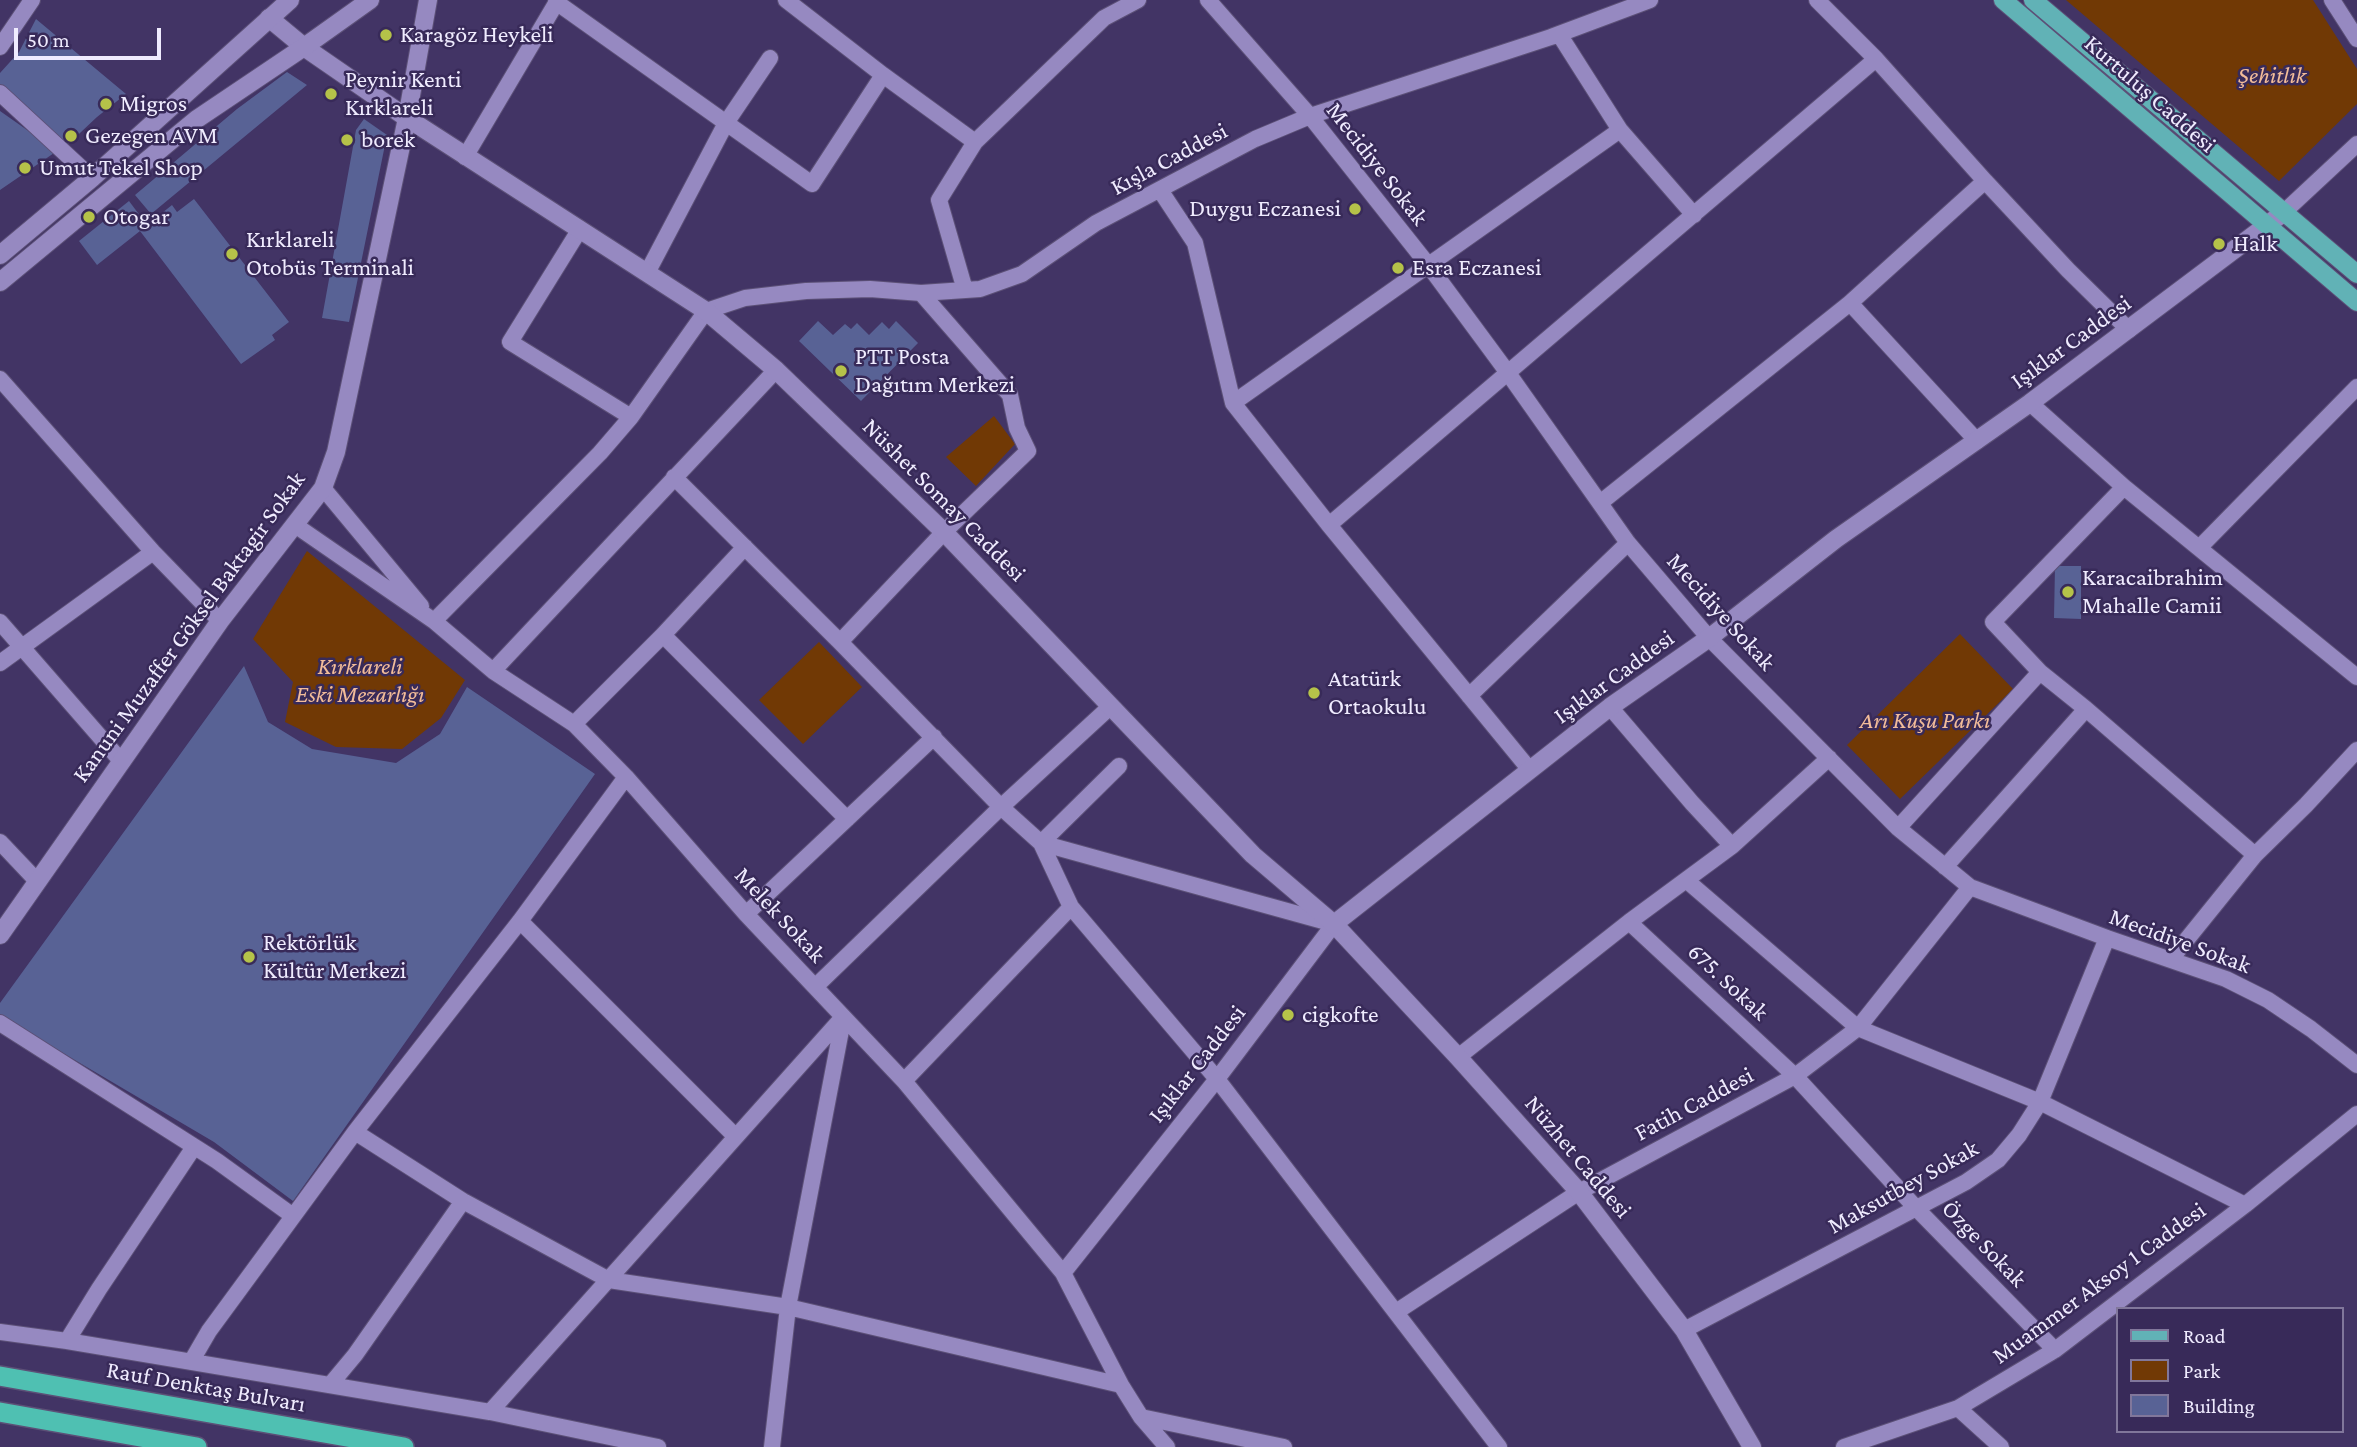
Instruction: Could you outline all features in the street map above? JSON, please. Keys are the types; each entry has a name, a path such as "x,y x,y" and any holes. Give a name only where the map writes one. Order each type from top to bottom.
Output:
{"highway":[{"name":"Rauf Denktaş Bulvarı","path":"0,1376 404,1447"},
{"path":"0,1412 197,1447"}],"main road":[{"name":"Kurtuluş Caddesi","path":"2003,0 2357,302"},
{"name":"Kurtuluş Caddesi","path":"2033,0 2357,274"}],"street":[{"path":"0,47 32,0"},
{"path":"0,255 92,178 290,0"},
{"path":"0,282 197,119 370,0"},
{"name":"Kanuni Muzaffer Göksel Baktagir Sokak","path":"0,935 220,621 323,488 336,452 407,118 428,0"},
{"path":"786,0 975,142"},
{"path":"965,290 939,200 975,142 1104,18 1138,0"},
{"name":"Mecidiye Sokak","path":"1208,0 1310,116 1429,266 1628,543 1709,638 1898,828 1970,887 2226,979 2268,1000 2357,1065"},
{"name":"Kışla Caddesi","path":"706,311 745,298 806,291 870,289 920,293 980,289 1022,274 1096,223 1255,139 1310,116 1559,34 1650,0"},
{"path":"1816,0 1875,59 2068,270 2129,330"},
{"path":"2332,0 2357,38"},
{"path":"465,157 557,1 812,184 883,75"},
{"name":"Nüshet Somay Caddesi","path":"269,18 304,47 465,157 706,311 776,370 944,532 1253,855 1334,924"},
{"path":"1559,34 1620,130 1694,215"},
{"path":"647,272 726,123 770,58"},
{"path":"1329,526 1875,59"},
{"path":"0,93 92,178"},
{"path":"1233,402 1620,130"},
{"path":"2283,213 2357,144"},
{"path":"1600,503 1850,303 1984,181"},
{"path":"1160,190 1195,243 1233,402 1329,526 1530,771"},
{"name":"Işıklar Caddesi","path":"1063,1273 1217,1079 1334,924 1610,707 1709,638 1836,539 2129,330 2283,213"},
{"path":"580,229 510,342 631,417"},
{"path":"840,642 944,532 1028,451 1017,428 1010,395 920,293"},
{"path":"1850,303 1977,441"},
{"path":"434,621 600,453 631,417 706,311"},
{"path":"493,671 776,370"},
{"path":"0,379 153,552 220,621"},
{"path":"2200,547 2357,387"},
{"path":"2030,402 2124,487 2357,677"},
{"path":"674,477 934,737 1000,807 1041,843 1072,907 1217,1079 1499,1447"},
{"path":"2124,487 1993,622 2040,672 2255,855"},
{"name":"Melek Sokak","path":"323,488 434,621"},
{"name":"Melek Sokak","path":"295,525 434,621 493,671 574,724 626,777 746,914 904,1081 1063,1273 1121,1385 1141,1417 1167,1447"},
{"path":"1469,696 1628,543"},
{"path":"574,724 663,635 745,547"},
{"path":"0,663 153,552"},
{"path":"0,622 121,762"},
{"path":"663,635 847,819"},
{"path":"1898,828 2040,672"},
{"path":"816,986 1000,807 1111,706"},
{"path":"1610,707 1732,846"},
{"path":"1945,867 2086,709"},
{"path":"746,914 934,737"},
{"path":"2171,959 2255,855 2357,750"},
{"path":"1458,1057 1629,922 1732,846 1829,758"},
{"path":"1041,843 1119,766"},
{"path":"191,1362 209,1331 355,1132 520,921 626,777"},
{"path":"0,842 37,881"},
{"path":"1041,843 1334,924"},
{"path":"1686,880 1858,1028 2040,1102 2245,1206"},
{"name":"Fatih Caddesi","path":"1396,1312 1579,1192 1796,1076 1858,1028 1970,887"},
{"path":"904,1081 1072,907"},
{"path":"520,921 735,1136"},
{"name":"675. Sokak","path":"1629,922 1796,1076"},
{"name":"Nüzhet Caddesi","path":"1334,924 1579,1192 1684,1330 1752,1447"},
{"name":"Maksutbey Sokak","path":"1684,1330 1966,1182 1998,1160 2019,1135 2040,1102 2107,938"},
{"path":"490,1412 843,1017"},
{"path":"772,1447 788,1307 843,1017"},
{"path":"0,1023 194,1147 293,1216"},
{"name":"Özge Sokak","path":"1796,1076 1916,1208 2055,1350"},
{"name":"Muammer Aksoy 1 Caddesi","path":"1844,1447 1958,1408 2055,1350 2245,1206 2357,1114"},
{"path":"355,1132 463,1201 609,1280 788,1307 1121,1385"},
{"path":"67,1341 194,1147"},
{"path":"330,1385 355,1355 463,1201"},
{"path":"0,1332 490,1412 657,1447"},
{"path":"1958,1408 2001,1447"},
{"path":"1141,1417 1284,1447"}],"green space":[{"name":"Şehitlik","path":"2066,0 2313,0 2357,69 2357,104 2279,181"},
{"path":"994,416 1015,444 976,486 946,457"},
{"name":"Kırklareli Eski Mezarlığı","path":"307,551 465,680 441,718 402,749 336,747 285,722 293,682 253,639"},
{"name":"Arı Kuşu Parkı","path":"1960,634 2013,689 1900,799 1847,745"},
{"path":"819,642 862,687 803,744 759,700"}],"building":[{"path":"36,19 126,94 64,148 0,90 0,73 19,52"},
{"path":"287,72 307,85 151,214 135,195 237,109"},
{"path":"0,111 57,151 0,190"},
{"path":"364,119 387,135 349,322 322,318 356,130"},
{"path":"194,199 289,322 272,335 275,340 241,364 140,231 97,265 79,241 129,201 147,225 172,205 177,212"},
{"path":"818,321 833,335 845,324 851,329 857,323 869,335 882,322 889,329 896,321 918,343 861,401 799,341"},
{"name":"Karacaibrahim Mahalle Camii","path":"2055,566 2081,566 2081,619 2054,618"},
{"name":"Rektörlük Kültür Merkezi","path":"244,666 268,722 312,749 396,763 440,734 467,687 595,774 293,1201 214,1142 0,1016 0,1003"}],"place":[{"name":"Karagöz Heykeli","path":"386,35"},
{"name":"Peynir Kenti Kırklareli","path":"331,94"},
{"name":"Migros","path":"106,104"},
{"name":"Gezegen AVM","path":"71,136"},
{"name":"borek","path":"347,140"},
{"name":"Umut Tekel Shop","path":"25,168"},
{"name":"Duygu Eczanesi","path":"1355,209"},
{"name":"Otogar","path":"89,217"},
{"name":"Halk","path":"2219,244"},
{"name":"Kırklareli Otobüs Terminali","path":"232,254"},
{"name":"Esra Eczanesi","path":"1398,268"},
{"name":"PTT Posta Dağıtım Merkezi","path":"841,371"},
{"name":"Karacaibrahim Mahalle Camii","path":"2068,592"},
{"name":"Atatürk Ortaokulu","path":"1314,693"},
{"name":"Rektörlük Kültür Merkezi","path":"249,957"},
{"name":"cigkofte","path":"1288,1015"}]}
